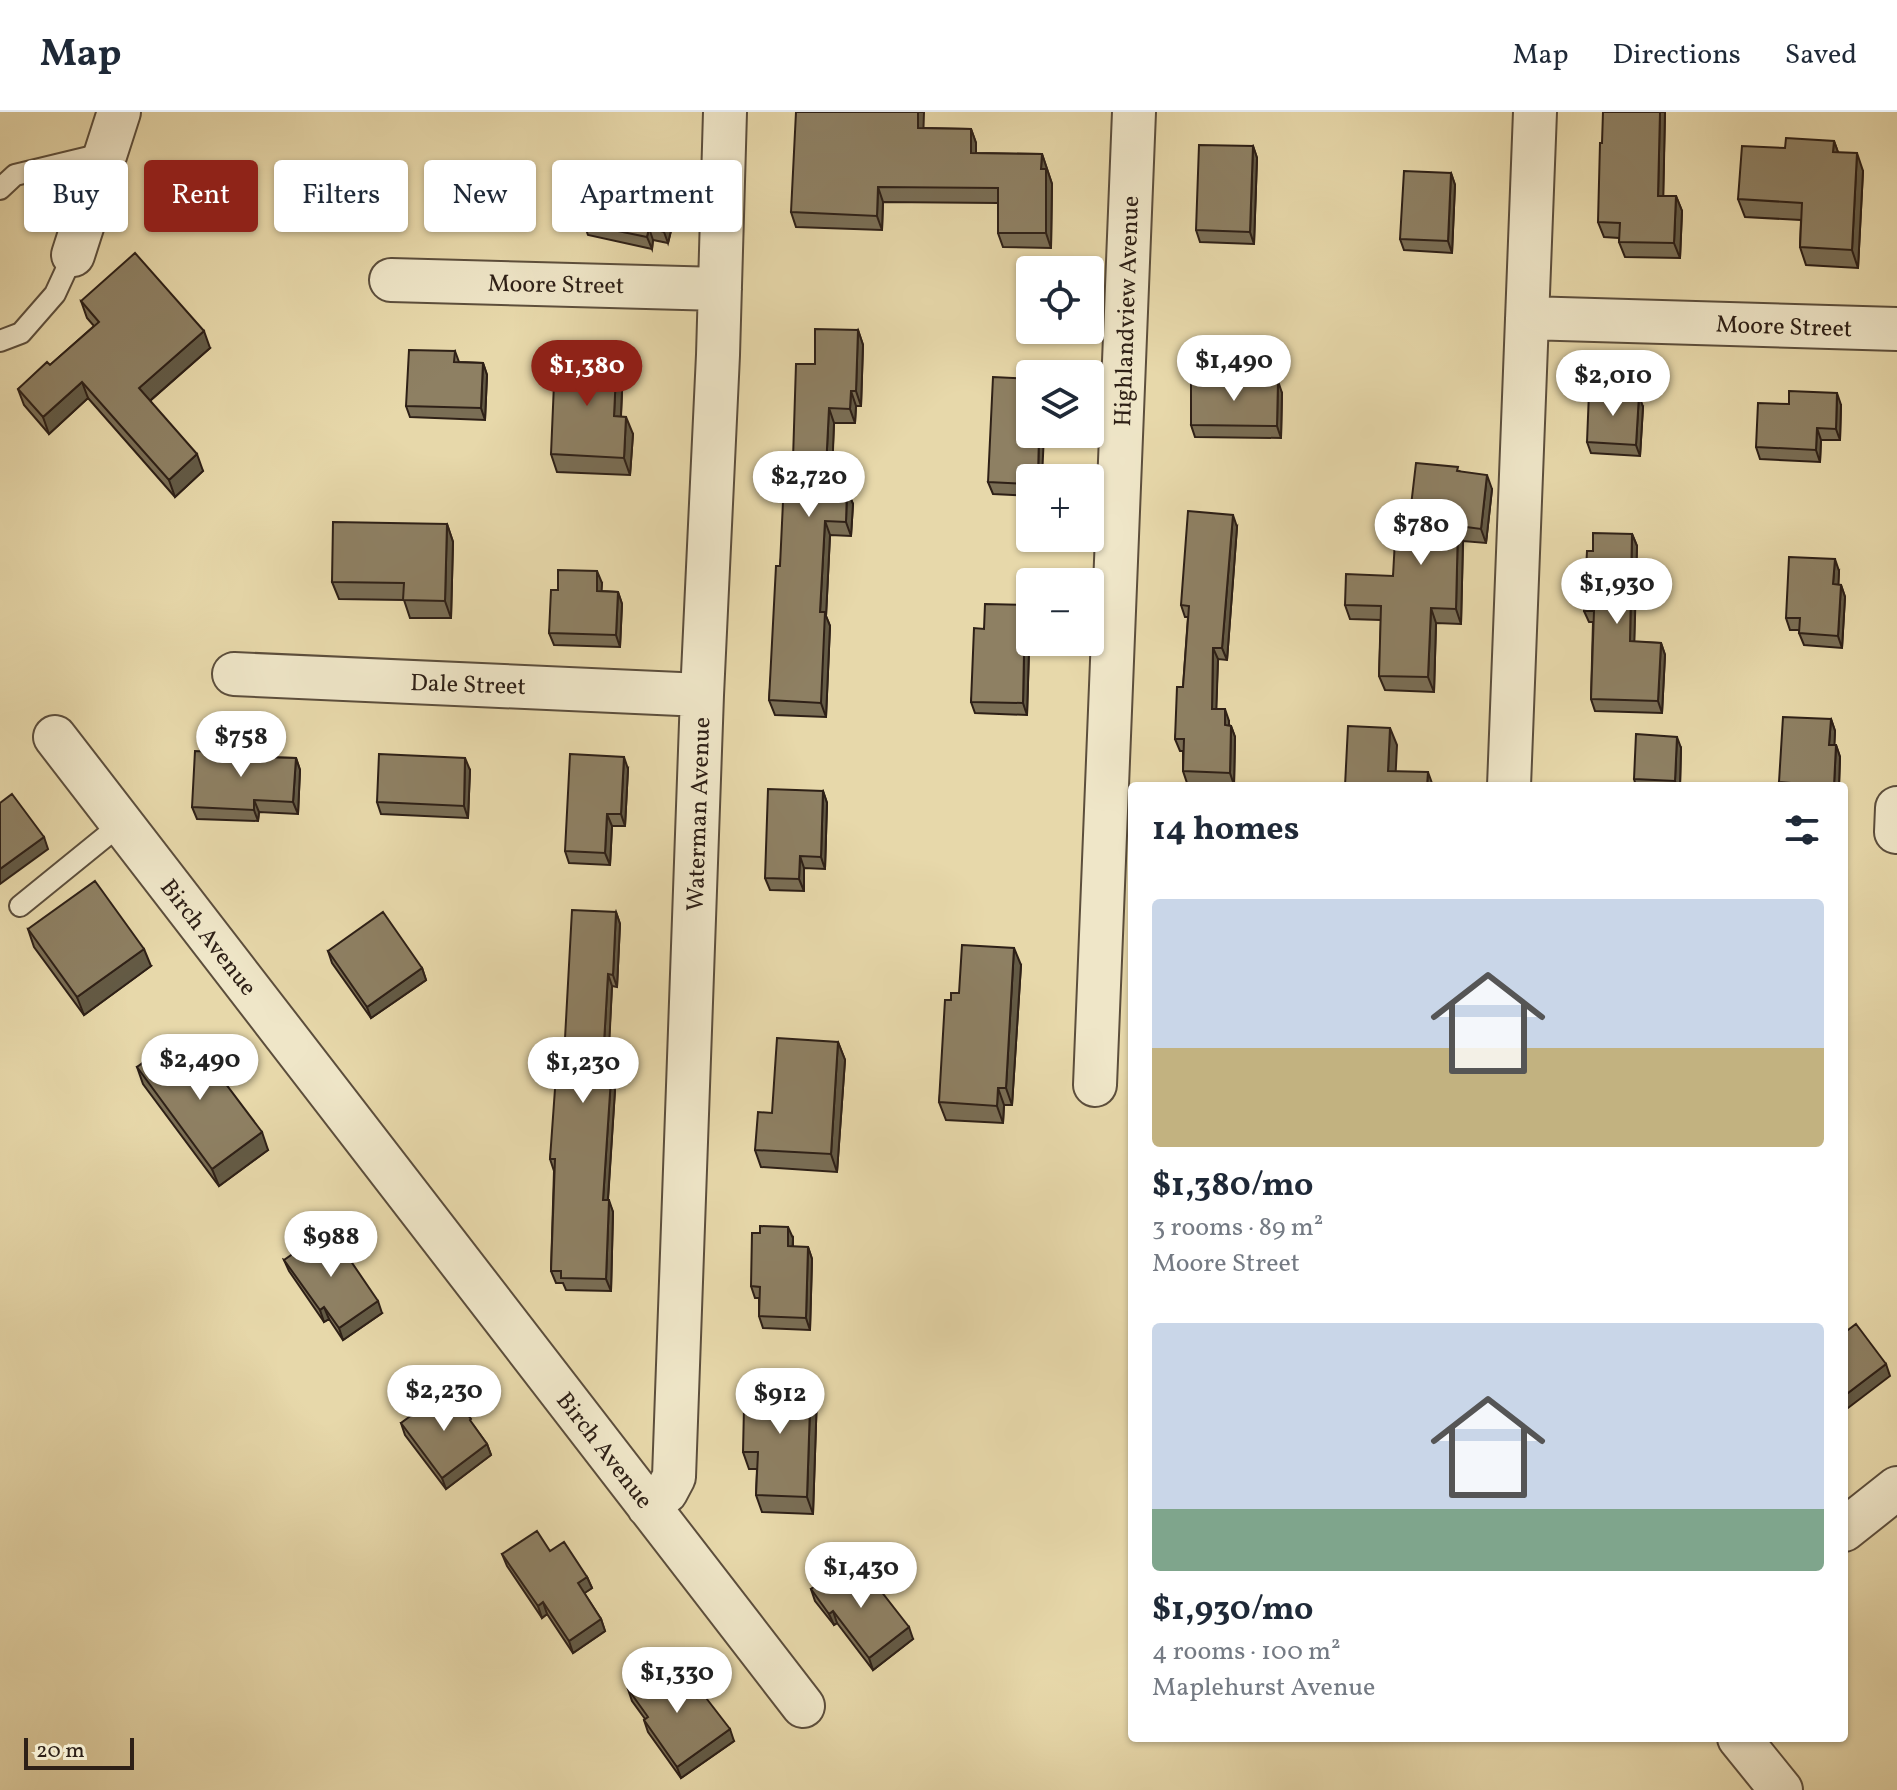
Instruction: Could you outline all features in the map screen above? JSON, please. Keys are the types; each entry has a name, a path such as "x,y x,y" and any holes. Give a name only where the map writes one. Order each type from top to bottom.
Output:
{"street":[{"path":"73,255 119,112"},
{"name":"Waterman Avenue","path":"648,1506 666,1492 674,1477 725,112"},
{"name":"Highlandview Avenue","path":"1095,1085 1134,112"},
{"path":"1509,782 1535,112"},
{"name":"Moore Street","path":"391,280 720,289"},
{"name":"Moore Street","path":"1527,318 1897,329"},
{"name":"Dale Street","path":"234,674 702,695"},
{"name":"Birch Avenue","path":"55,737 803,1706"},
{"path":"1896,832 1897,808"},
{"path":"1848,1527 1897,1488"},
{"path":"1742,1742 1781,1790"}],"lane":[{"path":"0,189 15,175 106,153"},
{"path":"0,341 21,333 55,294 73,255"},
{"path":"20,906 121,824"}],"building":[{"path":"796,112 918,112 918,128 971,129 971,153 1042,154 1041,169 1046,169 1046,233 998,233 998,188 878,187 877,216 791,212"},
{"path":"1603,112 1660,112 1658,196 1676,196 1674,243 1619,242 1620,223 1598,222"},
{"path":"1786,138 1834,141 1833,152 1857,153 1852,250 1800,247 1802,203 1738,199 1742,146 1785,148"},
{"path":"1199,145 1253,146 1250,232 1196,230"},
{"path":"1404,171 1451,173 1448,241 1400,239"},
{"path":"623,232 648,232 647,237"},
{"path":"135,253 204,331 139,388 197,454 169,480 82,382 43,417 18,389 99,322 81,301"},
{"path":"815,329 858,330 856,391 851,391 850,409 829,408 825,489 847,490 846,522 825,521 820,612 825,612 821,703 769,700 785,459 793,459 796,364 815,364"},
{"path":"409,350 455,351 454,362 483,363 481,408 406,406"},
{"path":"586,351 617,353 614,416 626,417 624,458 551,454 555,360 585,361"},
{"path":"993,377 1016,378 1016,448 1039,448 1038,464 1016,464 1016,483 988,482"},
{"path":"1191,380 1278,381 1277,426 1191,425"},
{"path":"1789,391 1837,393 1836,429 1817,428 1816,450 1756,447 1758,403 1789,404"},
{"path":"1589,392 1639,395 1636,445 1587,442"},
{"path":"1416,463 1458,467 1457,471 1487,475 1481,529 1458,526 1456,609 1431,608 1428,677 1379,676 1381,606 1345,605 1346,574 1393,576 1396,522 1409,523"},
{"path":"1188,511 1233,515 1222,648 1213,648 1212,709 1225,709 1225,725 1231,726 1230,773 1183,771 1184,739 1175,739 1177,687 1183,687 1189,606 1181,605"},
{"path":"333,522 447,524 445,601 403,600 404,583 332,582"},
{"path":"1593,533 1632,534 1630,641 1661,643 1658,701 1591,699 1594,611 1584,611 1587,551 1593,551"},
{"path":"1789,557 1835,559 1833,584 1841,585 1838,636 1799,633 1800,618 1786,618"},
{"path":"558,570 597,571 597,591 618,592 616,635 549,633 551,590 558,590"},
{"path":"985,604 1016,605 1016,656 1024,656 1023,703 971,702 974,628 984,629"},
{"path":"1783,717 1831,719 1829,745 1836,745 1834,782 1779,782"},
{"path":"1348,726 1390,728 1388,771 1428,772 1427,782 1345,782"},
{"path":"1636,734 1677,737 1675,781 1634,779"},
{"path":"218,745 259,748 258,757 296,758 293,802 254,800 254,810 192,807 195,751 217,752"},
{"path":"379,754 465,758 464,806 377,802"},
{"path":"570,754 624,757 621,814 607,814 605,853 565,851"},
{"path":"768,789 823,791 821,857 800,856 799,879 765,878"},
{"path":"12,794 44,837 0,869 0,803"},
{"path":"95,881 144,949 77,997 28,929"},
{"path":"572,910 616,912 613,975 608,974 602,1078 611,1078 603,1200 609,1200 606,1279 561,1278 561,1271 551,1271 555,1159 550,1159 556,1075 563,1075"},
{"path":"383,912 422,968 367,1007 328,951"},
{"path":"962,945 1014,948 1006,1088 998,1088 997,1106 939,1102 945,1000 951,1000 951,993 959,993"},
{"path":"178,1037 196,1062 204,1055 262,1132 212,1169 137,1067"},
{"path":"777,1038 838,1042 831,1154 755,1150 758,1112 772,1113"},
{"path":"760,1226 788,1227 788,1246 808,1247 806,1318 759,1316 760,1287 751,1286 752,1233 760,1233"},
{"path":"329,1229 378,1301 339,1328 324,1307 320,1310 284,1260"},
{"path":"1856,1324 1886,1364 1848,1393 1848,1330"},
{"path":"761,1375 811,1377 807,1497 756,1495 758,1452 743,1452 744,1407 760,1408"},
{"path":"447,1389 487,1444 442,1478 401,1423"},
{"path":"537,1531 550,1551 564,1542 587,1577 578,1583 601,1619 569,1641 543,1602 538,1606 502,1554"},
{"path":"838,1568 850,1584 866,1572 909,1627 869,1658 833,1611 829,1614 811,1589"},
{"path":"664,1663 683,1690 688,1686 697,1698 703,1694 730,1729 677,1767 644,1720 648,1717 628,1689"}]}
